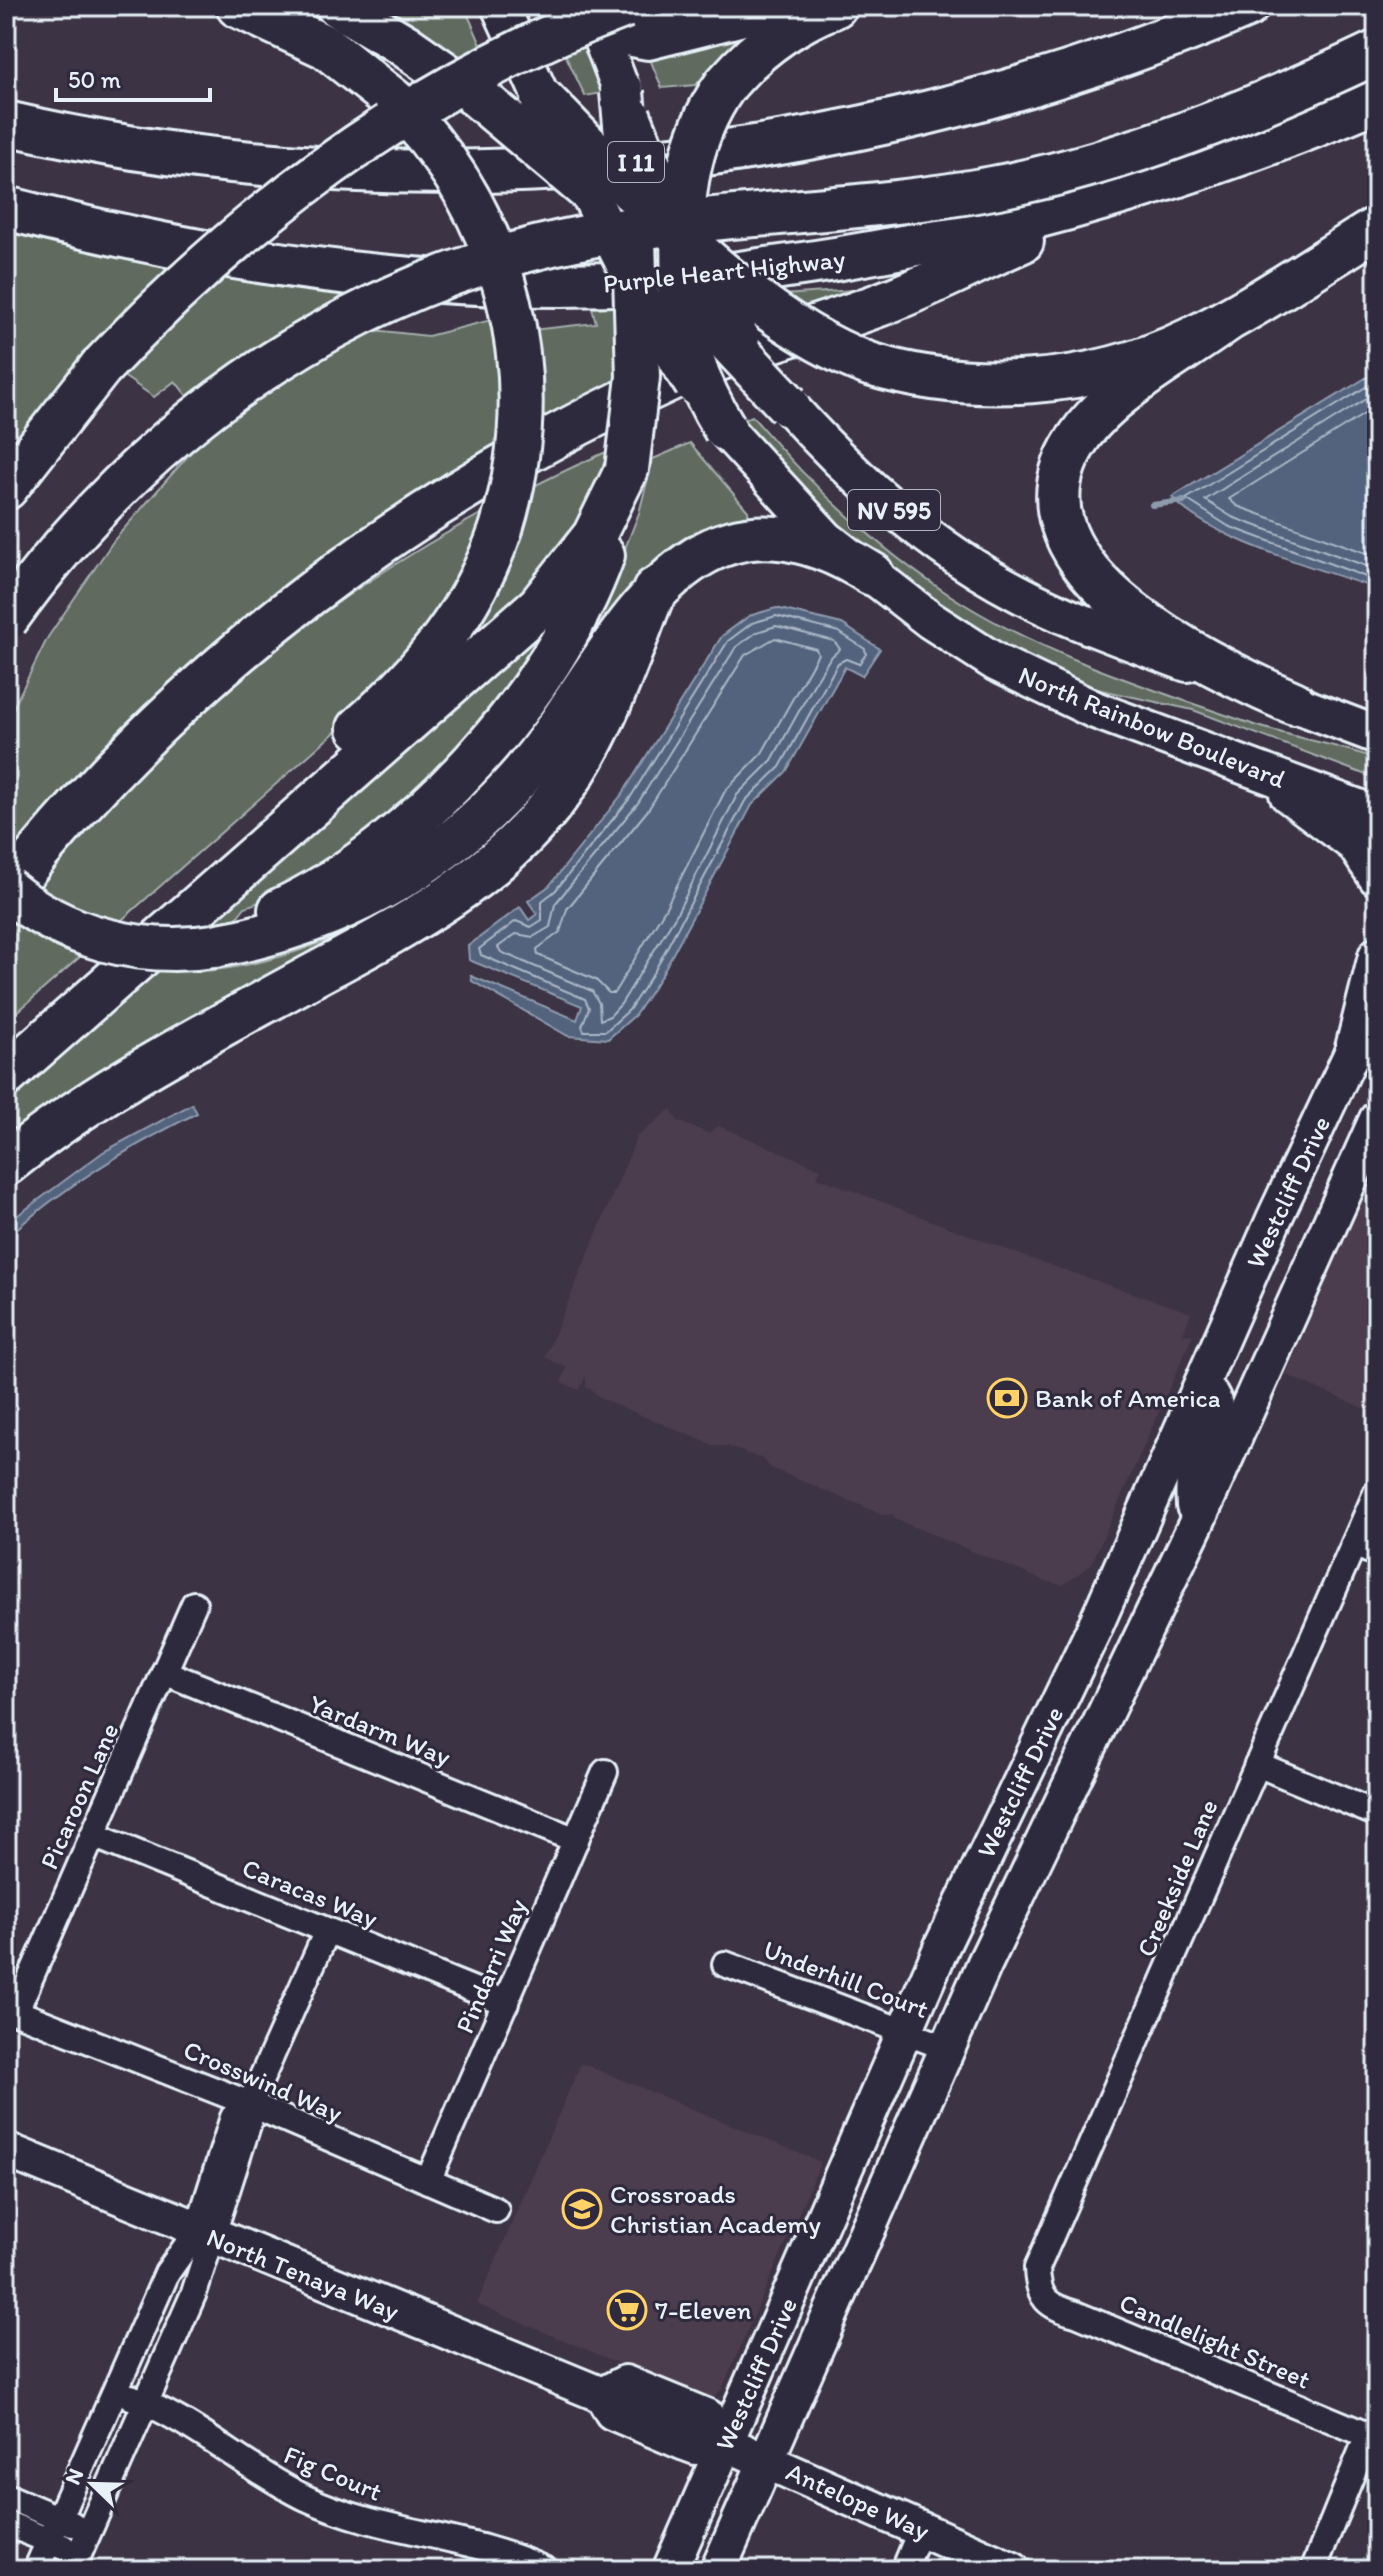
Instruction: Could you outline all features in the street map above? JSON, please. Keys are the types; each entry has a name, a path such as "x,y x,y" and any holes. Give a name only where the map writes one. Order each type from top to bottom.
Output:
{"highway":[{"path":"6,1037 404,686 460,615 479,582 501,529 516,471 521,424 521,367 508,294 489,238 461,184 426,135 397,103 326,47 238,6"},
{"path":"338,6 404,45 477,96 587,189 788,405"},
{"path":"6,488 101,367 218,251 335,159 397,119 602,8 622,33 648,38 751,12 796,6"},
{"path":"725,429 693,362 684,295 681,236 691,157 706,117 726,84 778,37 835,6"},
{"name":"I 11","path":"6,123 162,152 310,167 488,170 645,161 801,139 948,107 1093,64 1247,6"},
{"path":"6,573 44,524 89,475 136,429 201,377 300,312 412,258 496,229 607,204 933,171 1020,153 1205,96 1377,24"},
{"path":"6,620 54,555 98,505 191,419 263,367 322,331 436,279 535,248 614,232 926,199 1032,179 1188,130 1377,52"},
{"path":"214,946 246,922 312,894 363,859 427,806 483,748 537,680 576,612 607,544 627,469 638,397 637,288 622,92"},
{"path":"542,99 681,236 788,324 824,345 869,364 955,381 1050,379 1149,357 1226,321"},
{"name":"Purple Heart Highway","path":"6,208 152,241 331,271 468,283 586,285 667,282 876,253 1022,222 1238,156 1377,100"},
{"path":"872,574 849,560 806,542 749,539 720,547 685,563 655,589 623,628 536,758 497,801 456,838 393,881 334,912 272,935 214,946 161,949 104,939 49,918 6,891 91,793 198,687 325,583 439,504 537,446 672,379 745,348 876,306 1145,186"},
{"path":"1294,703 1196,656 1107,593 1074,553 1062,513 1061,488 1066,464 1081,434 1118,399 1226,321 1377,228"},
{"path":"6,1075 539,606 594,536 627,469"},
{"path":"6,1164 112,1088 416,919 500,858 538,821 584,757 614,695 655,589"}],"main road":[{"name":"North Rainbow Boulevard","path":"500,6 542,99 664,341 725,429 806,520 941,628 1031,682 1095,710 1377,815"},
{"name":"NV 595","path":"602,8 622,92 681,236 727,316 788,405 886,503 939,544 990,577 1079,622 1377,735"},
{"path":"1254,770 1355,844 1377,877"},
{"path":"1353,1052 1377,956"},
{"name":"Westcliff Drive","path":"718,2570 746,2452 905,2031 958,1911 1094,1629 1291,1182 1377,998"},
{"name":"Westcliff Drive","path":"670,2570 746,2452 947,2048 1005,1918 1195,1526 1377,1119"},
{"path":"1291,1182 1305,1167 1327,1156 1342,1155 1359,1161"},
{"path":"1195,1526 1194,1477 1216,1407 1211,1395 1202,1386"},
{"path":"1094,1629 1135,1649"},
{"name":"North Tenaya Way","path":"6,2150 204,2234 602,2395 612,2412 696,2447 746,2452"},
{"name":"Antelope Way","path":"746,2452 1013,2570"}],"street":[{"name":"Creekside Lane","path":"1038,2289 1037,2268 1377,1491"},
{"path":"1354,1544 1377,1554"},
{"name":"Picaroon Lane","path":"11,2009 93,1835 194,1604"},
{"name":"Yardarm Way","path":"164,1672 576,1840"},
{"path":"1257,1764 1377,1814"},
{"name":"Pindarri Way","path":"428,2181 605,1772"},
{"name":"Caracas Way","path":"93,1835 506,2003"},
{"path":"80,2552 194,2293 204,2234 249,2122 250,2104 327,1931"},
{"name":"Underhill Court","path":"725,1964 947,2048"},
{"name":"Crosswind Way","path":"11,2009 250,2104 496,2210"},
{"path":"36,2570 167,2273 204,2234"},
{"name":"Candlelight Street","path":"1038,2289 1053,2307 1373,2437"},
{"name":"Fig Court","path":"114,2390 146,2402 241,2462 307,2498 359,2519 511,2554 546,2570"},
{"path":"1313,2570 1373,2437"},
{"path":"6,2496 59,2519 80,2552"},
{"path":"6,2523 80,2552"},
{"path":"904,2570 921,2529"}],"shaded area":[{"path":"671,1109 678,1121 708,1133 719,1126 821,1169 817,1177 1029,1258 1191,1313 1183,1334 1193,1335 1091,1565 1063,1585 1042,1580 895,1519 893,1514 884,1515 771,1468 763,1459 726,1446 715,1446 600,1398 590,1388 586,1389 586,1376 579,1390 561,1382 567,1368 545,1357 637,1137"},
{"path":"1377,1164 1377,1414 1286,1375"},
{"path":"581,2063 821,2162 722,2389 713,2397 700,2397 477,2304"}],"green space":[{"path":"378,6 464,6 482,47 461,57"},
{"path":"542,6 574,6 603,93 585,96"},
{"path":"751,31 716,75 708,70 696,85 662,88 649,57"},
{"path":"6,232 169,268 417,302 364,329 428,336 503,317 532,330 596,323 592,308 869,289 572,405 6,865 6,726 15,704 48,637 114,540 208,433 209,424 175,381 154,397 119,373 6,516"},
{"path":"752,416 848,517 901,561 959,601 1026,638 1134,683 1260,727 1377,759 1377,779 1193,710 1069,683 989,642 849,540 737,423"},
{"path":"690,443 748,511 750,526 441,828 400,850 622,556 639,513 653,459"},
{"path":"615,448 575,545 432,685 367,704 6,1022 6,925 124,787 176,734 291,636 352,592 481,514"},
{"path":"558,610 535,662 411,805 283,894 245,907 194,972 244,965 292,953 382,913 425,887 465,857 538,790 465,874 6,1148 6,1101 77,1031"}],"water":[{"path":"1377,371 1377,589 1239,540 1212,527 1172,497"},
{"path":"776,608 842,624 880,649 862,676 845,667 786,772 752,805 662,974 635,1015 608,1039 568,1036 472,981 471,976 577,1020 582,1006 469,960 468,946 520,907 529,920 537,914 528,901 549,886 623,793 722,636 749,616"},
{"path":"192,1104 197,1113 97,1169 6,1238 6,1224 103,1152"}],"waterway":[{"path":"1152,505 1184,501"}],"place":[{"name":"Bank of America","path":"1007,1398"},
{"name":"Crossroads Christian Academy","path":"582,2209"},
{"name":"7-Eleven","path":"627,2310"}]}
